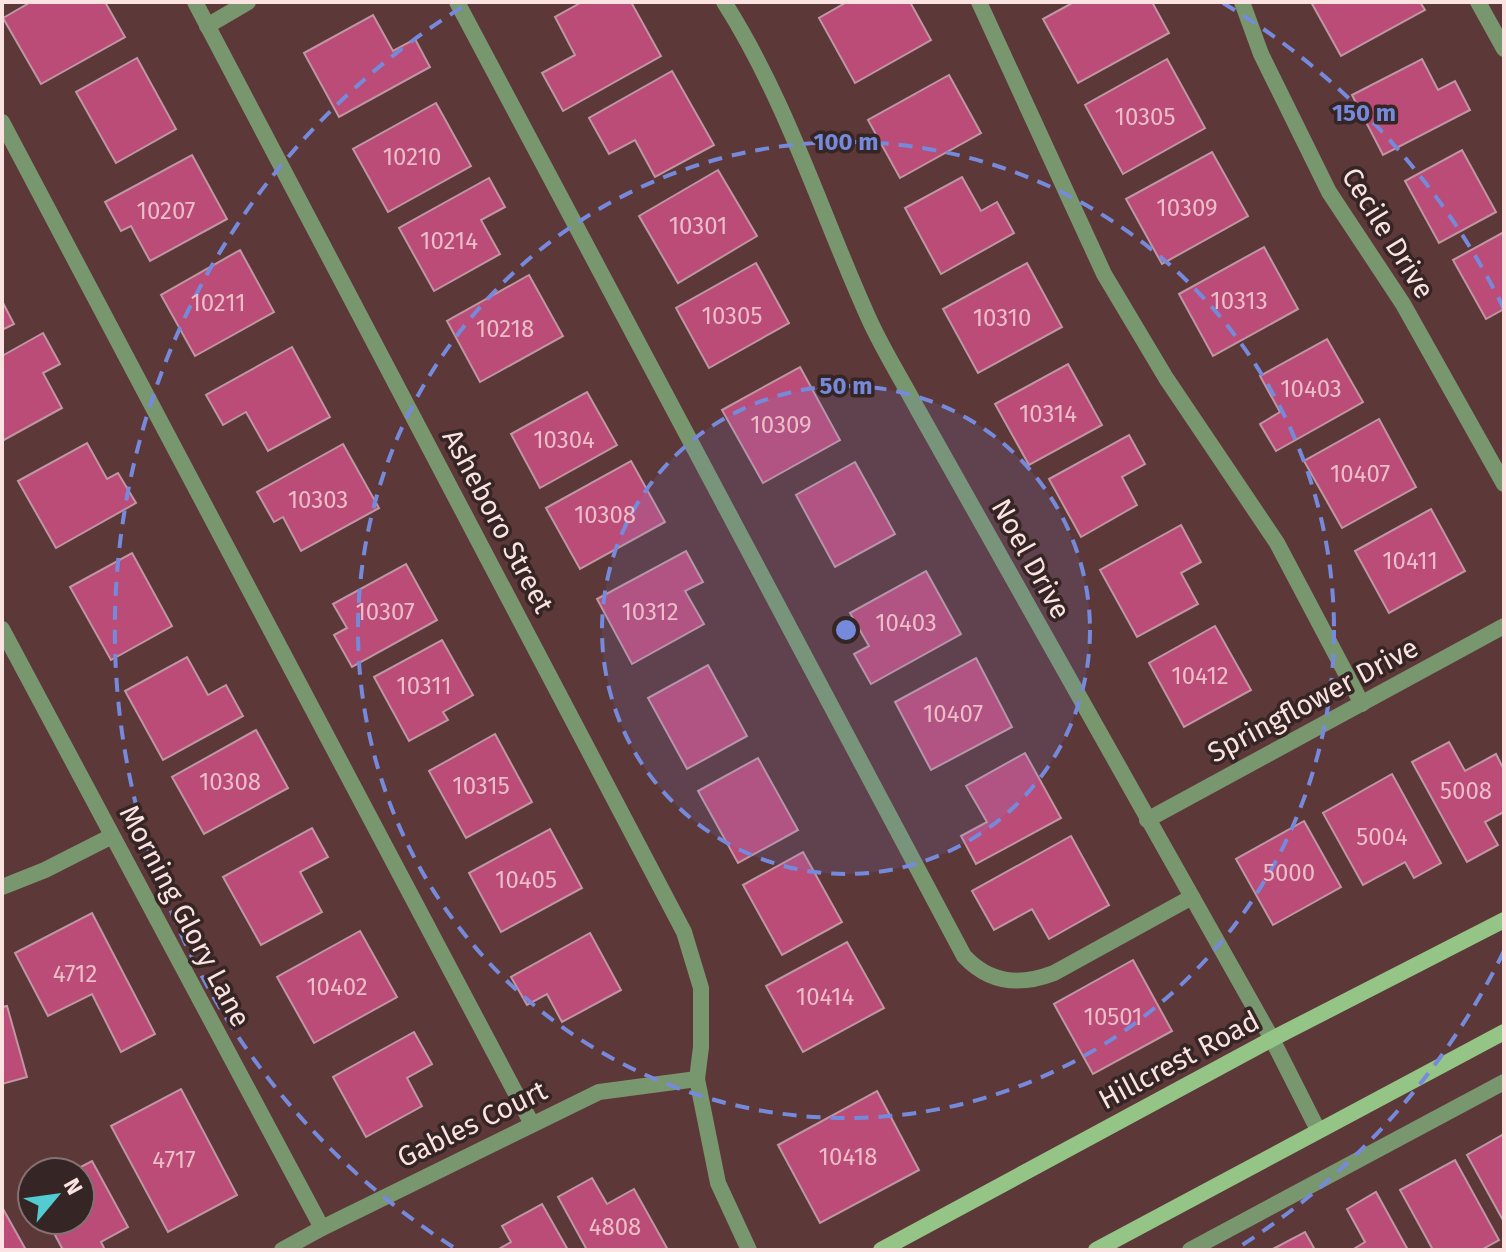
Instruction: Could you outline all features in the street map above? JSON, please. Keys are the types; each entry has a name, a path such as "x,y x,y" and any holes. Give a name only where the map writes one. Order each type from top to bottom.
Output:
{"main road":[{"name":"Hillcrest Road","path":"881,1250 1272,1039 1504,920"},
{"path":"1096,1250 1504,1032"}],"street":[{"name":"Asheboro Street","path":"195,2 684,932 701,988 701,1047 697,1079 718,1183 749,1250"},
{"path":"207,26 248,2"},
{"path":"457,2 964,956 994,977 1017,983 1031,981 1054,973 1192,897"},
{"name":"Noel Drive","path":"724,2 745,35 779,102 870,320 1272,1039 1318,1130"},
{"path":"979,2 1104,274 1166,378 1277,543 1362,704"},
{"name":"Cecile Drive","path":"1242,2 1261,54 1329,192 1403,304 1504,484"},
{"path":"1478,2 1504,49"},
{"path":"2,122 532,1124"},
{"name":"Springflower Drive","path":"1147,820 1504,626"},
{"name":"Morning Glory Lane","path":"2,629 322,1228"},
{"path":"2,887 45,870 112,836"},
{"name":"Gables Court","path":"282,1250 599,1092 697,1079"},
{"path":"1190,1250 1504,1082"}],"building":[{"path":"31,2 105,2 125,37 41,84 3,18"},
{"path":"582,2 631,2 661,56 563,111 542,73 575,55 555,17"},
{"path":"847,2 910,2 931,40 855,83 819,18"},
{"path":"1074,2 1152,2 1169,33 1078,83 1043,19"},
{"path":"1311,2 1420,2 1425,10 1341,56"},
{"path":"373,15 393,51 415,39 430,67 339,117 304,53"},
{"path":"137,58 176,129 116,163 76,92"},
{"path":"1167,59 1205,128 1123,174 1085,105"},
{"path":"1422,59 1438,90 1455,81 1470,110 1383,155 1352,95"},
{"path":"672,71 714,145 655,177 635,140 609,154 589,118"},
{"path":"949,75 981,133 900,178 868,120"},
{"path":"436,103 471,166 388,212 353,149"},
{"path":"1462,150 1496,212 1439,243 1405,181"},
{"path":"1212,152 1248,216 1162,264 1126,199"},
{"path":"192,155 227,219 150,261 131,226 121,231 105,202"},
{"path":"718,170 757,236 678,283 639,216"},
{"path":"962,177 981,211 997,202 1014,233 941,274 905,208"},
{"path":"489,178 505,207 481,220 500,254 434,291 399,228"},
{"path":"1504,232 1504,309 1486,319 1453,260"},
{"path":"1264,247 1298,309 1213,356 1179,294"},
{"path":"240,250 274,312 195,356 161,295"},
{"path":"756,263 789,323 709,368 676,308"},
{"path":"1027,263 1062,327 978,373 943,309"},
{"path":"529,275 563,336 480,382 447,321"},
{"path":"2,301 14,324 2,330"},
{"path":"43,333 60,364 43,373 62,408 2,441 2,356"},
{"path":"1327,339 1363,402 1276,451 1260,424 1280,412 1260,376"},
{"path":"292,347 330,417 268,451 246,412 223,425 206,395"},
{"path":"1068,364 1102,425 1029,465 995,404"},
{"path":"800,367 840,440 763,483 722,410"},
{"path":"587,392 617,445 540,488 511,434"},
{"path":"1379,419 1416,487 1342,528 1304,461"},
{"path":"1129,435 1145,464 1122,477 1137,505 1081,537 1049,479"},
{"path":"87,443 107,479 118,473 136,503 56,548 18,481"},
{"path":"343,444 379,508 301,551 283,517 274,522 257,492"},
{"path":"631,461 665,522 580,569 546,508"},
{"path":"855,462 895,534 835,567 796,495"},
{"path":"1431,509 1465,571 1389,613 1355,551"},
{"path":"1181,525 1201,562 1181,573 1198,604 1137,637 1100,570"},
{"path":"686,551 703,582 685,591 704,624 632,664 597,599"},
{"path":"132,553 172,626 111,660 70,587"},
{"path":"406,564 437,620 352,667 334,635 347,628 333,604"},
{"path":"926,571 961,634 871,684 854,654 869,646 850,613"},
{"path":"1215,626 1251,690 1184,727 1149,663"},
{"path":"442,640 473,695 443,712 448,720 409,741 374,677"},
{"path":"187,657 208,695 226,685 243,716 163,760 125,691"},
{"path":"976,658 1012,727 931,770 895,702"},
{"path":"708,665 747,736 687,769 648,698"},
{"path":"256,730 288,788 204,834 172,777"},
{"path":"495,734 532,802 466,838 429,771"},
{"path":"1449,742 1465,771 1496,754 1504,770 1504,812 1485,822 1498,845 1467,862 1412,762"},
{"path":"1025,753 1061,818 976,864 961,836 987,822 966,786"},
{"path":"758,758 798,830 738,863 698,791"},
{"path":"1392,774 1441,863 1414,878 1405,862 1363,885 1323,813"},
{"path":"1304,821 1341,887 1273,925 1236,859"},
{"path":"312,828 328,857 300,872 322,912 261,945 223,877"},
{"path":"550,829 582,888 501,932 469,873"},
{"path":"1071,836 1109,905 1049,939 1032,909 994,930 972,891"},
{"path":"803,852 842,922 782,955 743,885"},
{"path":"92,913 155,1034 121,1052 92,994 48,1016 15,953"},
{"path":"360,931 397,997 314,1043 277,977"},
{"path":"590,933 621,990 562,1022 547,994 527,1005 511,977"},
{"path":"847,942 884,1008 803,1052 766,986"},
{"path":"1133,960 1172,1031 1093,1074 1054,1004"},
{"path":"7,1006 27,1077 2,1084 2,1007"},
{"path":"414,1032 432,1064 407,1078 422,1106 366,1137 333,1077"},
{"path":"181,1089 237,1195 168,1232 111,1126"},
{"path":"877,1091 919,1170 820,1223 778,1145"},
{"path":"1504,1134 1504,1222 1467,1155"},
{"path":"1455,1160 1499,1240 1481,1250 1433,1250 1400,1190"},
{"path":"96,1168 128,1227 101,1242 105,1250 63,1250 56,1236 96,1236"},
{"path":"592,1178 607,1204 634,1189 668,1250 587,1250 558,1197"},
{"path":"1376,1192 1408,1250 1352,1250 1365,1242 1347,1209"},
{"path":"542,1204 568,1250 497,1250 511,1242 502,1226"},
{"path":"2,1207 26,1250 2,1250"},
{"path":"1305,1232 1315,1250 1271,1250"}]}
